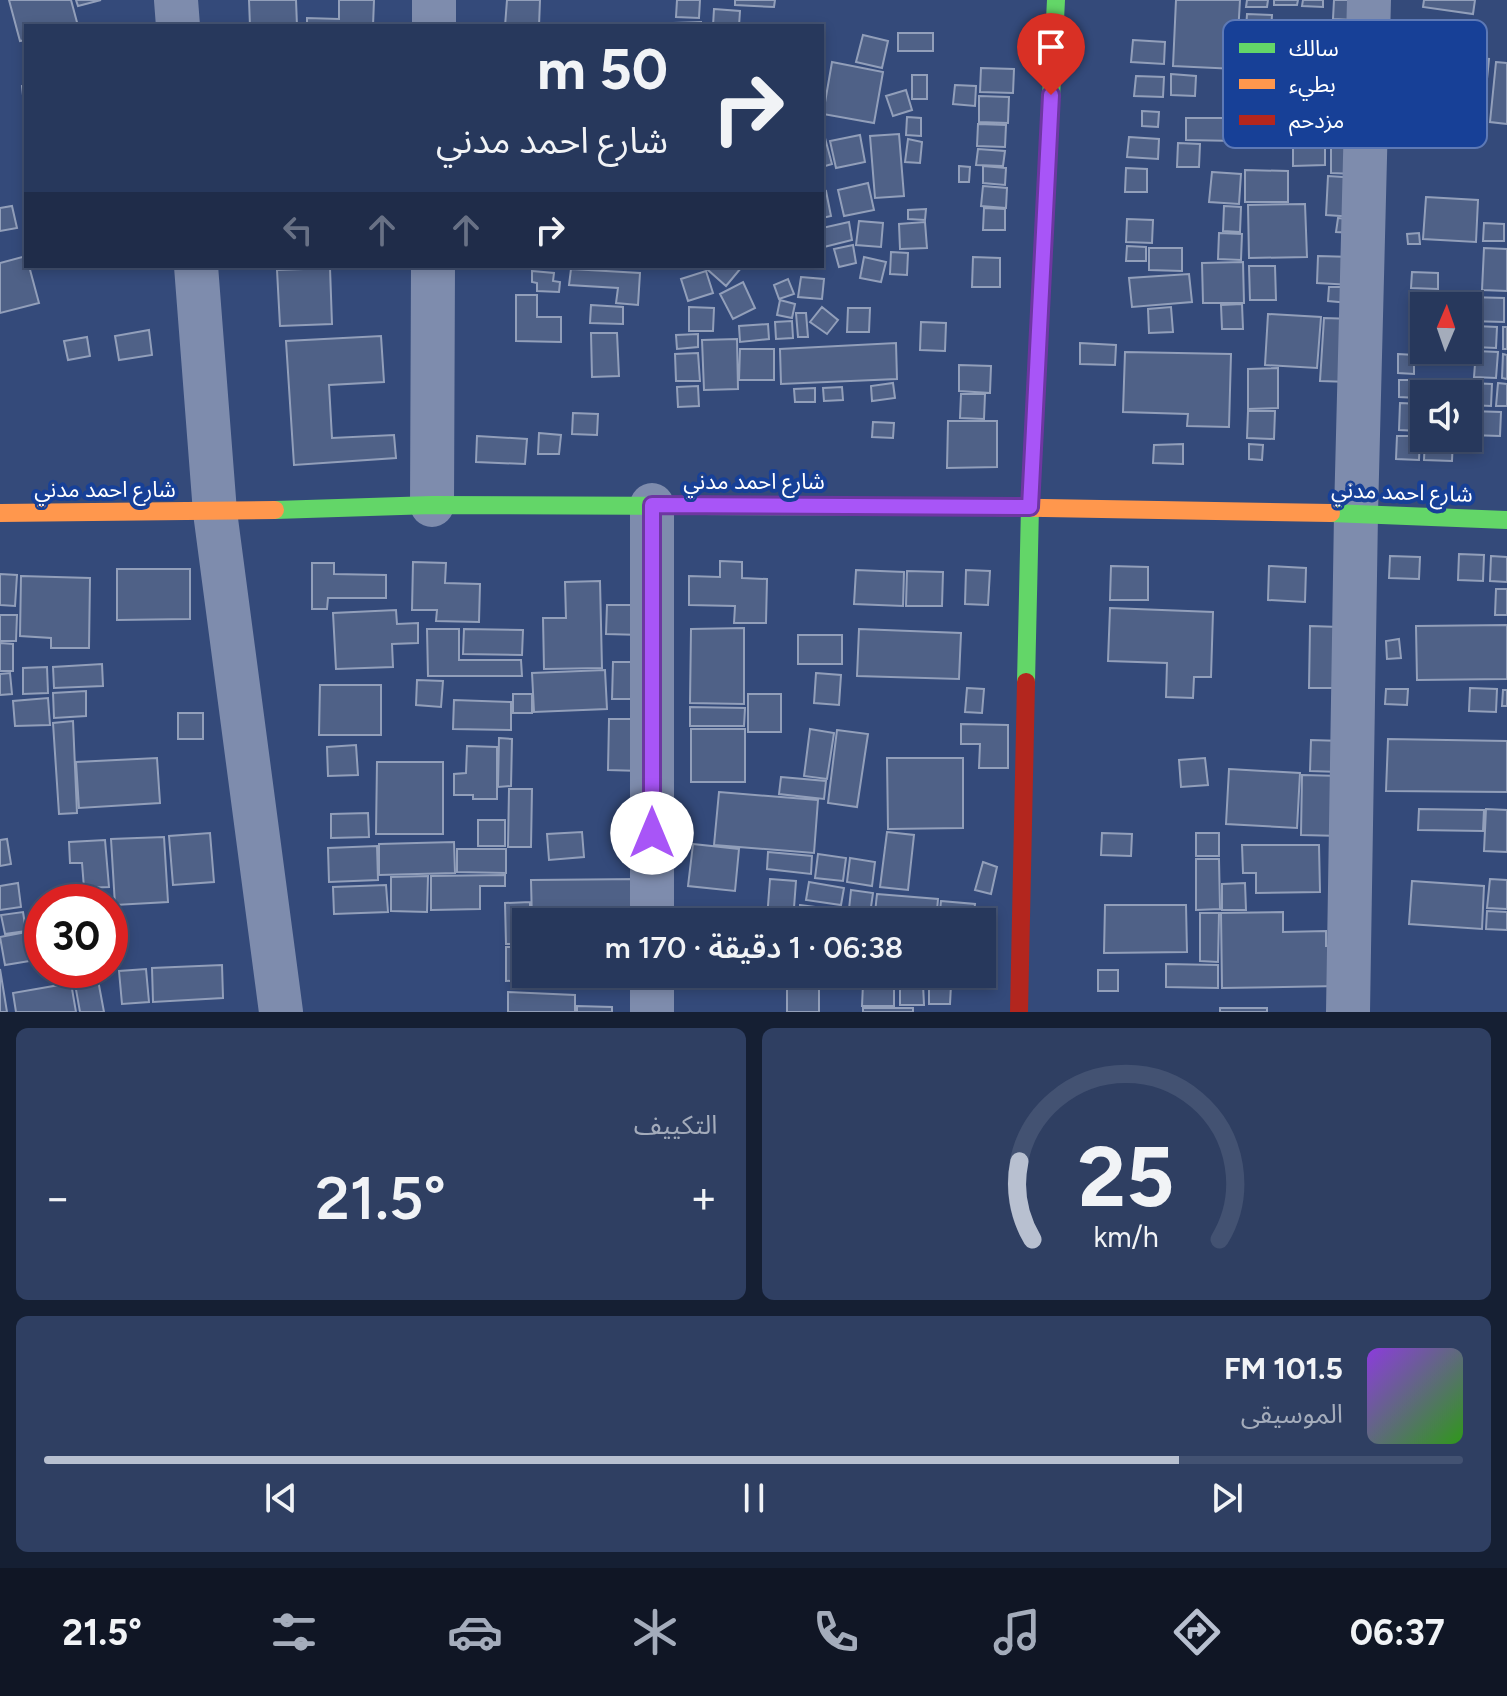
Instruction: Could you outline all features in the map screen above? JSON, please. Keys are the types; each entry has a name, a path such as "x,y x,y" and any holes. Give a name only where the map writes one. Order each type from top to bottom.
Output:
{"street":[{"path":"176,0 178,24"},
{"path":"434,0 434,24"},
{"path":"1019,1012 1030,507 1056,0"},
{"path":"1368,20 1369,0"},
{"path":"1348,1012 1365,148"},
{"path":"196,268 215,512 281,1012"},
{"path":"432,505 433,268"},
{"name":"شارع احمد مدني","path":"0,513 215,512 432,505 652,505 1030,507 1507,520"},
{"path":"652,505 652,908"},
{"path":"652,988 652,1012"}],"building":[{"path":"9,0 71,0 77,24 24,24 24,40 20,41"},
{"path":"76,0 101,0 78,6"},
{"path":"249,0 296,0 297,24 250,24"},
{"path":"339,0 374,0 373,24 307,24 307,18 339,19"},
{"path":"507,0 540,0 539,24 505,24"},
{"path":"677,0 700,0 699,18 676,17"},
{"path":"735,0 775,0 774,7 735,5"},
{"path":"1176,0 1240,0 1239,20 1223,20 1223,68 1173,66"},
{"path":"1247,0 1268,0 1267,7 1246,7"},
{"path":"1274,0 1298,0 1297,5 1274,5"},
{"path":"1303,0 1323,0 1323,7 1302,6"},
{"path":"1334,0 1356,0 1355,20 1333,19"},
{"path":"1424,0 1475,0 1473,14 1423,7"},
{"path":"714,9 740,11 739,24 713,24"},
{"path":"1247,14 1272,15 1272,20 1247,20"},
{"path":"701,22 701,24 674,24"},
{"path":"898,33 933,33 933,51 898,51"},
{"path":"863,35 888,41 882,68 856,62"},
{"path":"1133,40 1165,42 1164,64 1131,62"},
{"path":"832,62 883,72 874,123 824,114"},
{"path":"1496,62 1507,63 1507,124 1490,122"},
{"path":"981,68 1014,69 1013,93 980,92"},
{"path":"1171,74 1196,76 1195,96 1171,95"},
{"path":"912,75 927,75 927,99 912,99"},
{"path":"1136,76 1164,77 1163,97 1134,96"},
{"path":"955,85 976,86 975,106 953,104"},
{"path":"906,90 912,110 893,116 886,96"},
{"path":"979,96 1009,97 1008,123 979,122"},
{"path":"1142,111 1159,112 1158,127 1142,126"},
{"path":"907,117 921,118 921,136 906,135"},
{"path":"1186,118 1223,118 1223,141 1186,140"},
{"path":"978,124 1006,125 1005,147 977,146"},
{"path":"899,134 904,196 875,198 870,136"},
{"path":"860,135 865,162 836,168 830,141"},
{"path":"1129,137 1159,139 1158,159 1127,157"},
{"path":"824,138 825,138 832,164 824,166"},
{"path":"908,139 922,142 920,163 905,162"},
{"path":"1178,143 1200,144 1199,167 1177,167"},
{"path":"1293,148 1325,148 1325,165 1293,166"},
{"path":"1331,148 1356,148 1356,174 1331,173"},
{"path":"978,149 1005,151 1003,166 976,165"},
{"path":"959,166 970,167 969,182 959,182"},
{"path":"983,166 1006,168 1005,185 983,183"},
{"path":"1126,168 1147,169 1147,192 1125,192"},
{"path":"1245,170 1288,171 1288,202 1245,202"},
{"path":"1212,172 1241,174 1239,204 1209,202"},
{"path":"1328,176 1358,178 1355,217 1326,215"},
{"path":"868,183 874,210 844,216 838,190"},
{"path":"983,186 1007,188 1006,208 981,206"},
{"path":"824,192 831,216 824,218"},
{"path":"1426,197 1478,200 1476,242 1423,239"},
{"path":"1305,204 1307,257 1249,258 1248,205"},
{"path":"12,206 17,228 0,231 0,208"},
{"path":"1224,206 1241,207 1240,232 1223,231"},
{"path":"984,208 1005,209 1005,230 983,230"},
{"path":"926,209 925,220 908,219 908,210"},
{"path":"1338,218 1355,220 1354,233 1336,232"},
{"path":"1127,219 1153,220 1152,243 1126,242"},
{"path":"859,221 883,223 881,247 856,245"},
{"path":"849,222 852,240 824,247 824,228"},
{"path":"925,222 927,248 900,249 899,224"},
{"path":"1484,223 1504,224 1504,241 1483,241"},
{"path":"1219,233 1242,234 1241,260 1218,259"},
{"path":"1419,233 1420,244 1408,244 1407,234"},
{"path":"853,245 856,263 839,267 834,249"},
{"path":"1127,246 1146,247 1146,261 1126,261"},
{"path":"1149,248 1182,248 1182,271 1149,270"},
{"path":"1484,248 1507,249 1507,291 1482,290"},
{"path":"891,252 908,253 907,275 890,274"},
{"path":"1318,256 1353,257 1352,285 1317,283"},
{"path":"24,257 24,268 30,268 39,303 0,313 0,263"},
{"path":"864,257 886,262 881,282 860,278"},
{"path":"973,257 1000,258 1000,287 972,287"},
{"path":"1243,262 1244,303 1203,303 1202,263"},
{"path":"1249,266 1275,266 1276,300 1250,300"},
{"path":"330,268 332,324 280,326 277,270"},
{"path":"710,268 741,268 726,286 708,270"},
{"path":"571,269 640,273 638,305 616,303 618,288 569,285"},
{"path":"532,271 554,273 553,281 560,282 559,292 537,291 537,283 532,282"},
{"path":"706,271 713,293 688,301 681,279"},
{"path":"1412,272 1438,273 1438,289 1411,288"},
{"path":"1189,274 1192,302 1132,307 1129,278"},
{"path":"801,277 824,279 822,299 798,297"},
{"path":"788,279 794,294 779,299 774,285"},
{"path":"743,282 755,308 733,319 720,294"},
{"path":"1329,287 1350,287 1349,303 1328,301"},
{"path":"516,295 537,295 537,317 561,317 561,342 516,341"},
{"path":"1482,297 1504,298 1504,322 1482,321"},
{"path":"780,300 795,304 792,318 777,315"},
{"path":"1242,304 1243,329 1222,329 1221,305"},
{"path":"591,305 623,307 623,324 590,323"},
{"path":"689,307 714,308 713,331 689,331"},
{"path":"822,307 838,320 827,334 810,322"},
{"path":"1171,307 1173,332 1149,333 1148,309"},
{"path":"848,308 870,308 869,332 847,332"},
{"path":"796,313 806,313 808,337 798,337"},
{"path":"1268,314 1321,317 1317,368 1265,365"},
{"path":"1324,318 1353,319 1350,382 1320,381"},
{"path":"792,321 793,338 776,339 775,322"},
{"path":"921,322 946,323 945,351 920,350"},
{"path":"768,324 769,339 740,342 739,326"},
{"path":"1482,326 1497,327 1496,348 1482,347"},
{"path":"1503,327 1507,327 1507,349 1503,349"},
{"path":"149,330 152,355 119,360 115,336"},
{"path":"591,333 617,333 619,376 592,377"},
{"path":"698,334 698,347 677,349 676,335"},
{"path":"381,336 384,382 329,385 332,438 394,435 396,458 294,465 286,341"},
{"path":"87,337 90,356 68,360 64,341"},
{"path":"737,339 738,389 704,390 702,340"},
{"path":"896,343 897,379 781,384 780,349"},
{"path":"1080,343 1116,345 1115,365 1080,364"},
{"path":"740,349 774,349 774,380 739,380"},
{"path":"1482,351 1498,352 1496,378 1474,377 1475,364 1482,364"},
{"path":"1125,352 1231,354 1229,427 1187,426 1188,414 1123,412"},
{"path":"698,353 700,381 676,381 675,354"},
{"path":"1398,354 1410,355 1414,374 1398,373"},
{"path":"1503,354 1507,355 1507,379 1502,378"},
{"path":"959,365 991,366 990,393 959,391"},
{"path":"1278,368 1278,408 1248,409 1248,369"},
{"path":"1399,380 1410,380 1410,398 1399,397"},
{"path":"893,383 895,398 872,401 871,386"},
{"path":"1498,383 1507,384 1507,406 1496,406"},
{"path":"1482,384 1492,384 1491,406 1482,406"},
{"path":"698,386 699,406 678,407 677,387"},
{"path":"842,387 843,400 824,401 823,388"},
{"path":"815,388 815,402 795,402 794,389"},
{"path":"961,394 985,394 984,419 960,418"},
{"path":"1400,403 1410,403 1410,431 1399,430"},
{"path":"1248,411 1275,411 1274,439 1247,438"},
{"path":"1482,411 1501,412 1500,436 1482,435"},
{"path":"573,413 598,414 597,435 572,434"},
{"path":"948,421 997,421 997,467 947,468"},
{"path":"873,422 894,423 893,438 872,437"},
{"path":"539,433 561,435 559,454 538,454"},
{"path":"477,436 527,439 525,464 476,462"},
{"path":"1397,436 1410,436 1410,452 1419,452 1419,460 1396,459"},
{"path":"1183,444 1183,464 1153,463 1154,445"},
{"path":"1249,444 1263,445 1262,460 1249,459"},
{"path":"1424,452 1452,452 1452,461 1424,460"},
{"path":"1459,554 1484,555 1483,581 1458,580"},
{"path":"1390,556 1420,557 1419,579 1389,578"},
{"path":"1491,556 1507,557 1507,582 1490,581"},
{"path":"720,561 742,562 742,578 767,579 766,623 734,623 735,606 689,605 689,576 720,577"},
{"path":"413,562 446,563 445,583 480,584 479,622 436,621 437,610 412,610"},
{"path":"312,563 334,563 334,574 386,575 386,598 328,598 327,609 312,609"},
{"path":"1111,566 1148,567 1148,600 1110,600"},
{"path":"1269,566 1306,568 1305,602 1268,600"},
{"path":"117,569 190,569 190,619 117,620"},
{"path":"856,570 904,572 903,606 854,604"},
{"path":"966,570 990,571 988,605 965,604"},
{"path":"907,571 943,572 942,606 906,606"},
{"path":"0,574 17,575 15,606 0,605"},
{"path":"21,576 90,578 89,648 51,648 51,638 20,636"},
{"path":"600,581 602,668 544,669 543,618 566,618 565,582"},
{"path":"1496,589 1507,589 1507,615 1495,615"},
{"path":"607,605 643,605 642,635 606,634"},
{"path":"1110,608 1213,612 1211,677 1194,677 1193,698 1166,697 1167,663 1108,661"},
{"path":"396,610 397,624 418,623 418,643 392,644 393,667 336,669 333,613"},
{"path":"0,615 17,615 16,641 0,641"},
{"path":"1507,625 1507,679 1417,680 1416,626"},
{"path":"1310,626 1340,627 1339,688 1309,688"},
{"path":"744,628 744,704 690,703 691,629"},
{"path":"427,629 459,629 459,660 521,660 522,676 428,676"},
{"path":"464,629 523,630 522,655 463,654"},
{"path":"859,629 961,633 959,679 857,676"},
{"path":"798,635 842,635 842,664 798,664"},
{"path":"1399,639 1401,658 1387,659 1386,641"},
{"path":"0,643 13,644 13,671 0,671"},
{"path":"613,662 639,662 639,699 612,699"},
{"path":"102,664 103,686 54,688 53,667"},
{"path":"47,667 48,693 23,694 23,668"},
{"path":"605,670 607,709 534,712 532,673"},
{"path":"10,673 12,694 0,695 0,674"},
{"path":"816,673 841,675 839,705 814,703"},
{"path":"417,680 443,681 441,707 416,705"},
{"path":"320,685 381,685 381,735 319,735"},
{"path":"967,688 984,689 982,713 965,712"},
{"path":"1470,688 1497,689 1496,712 1469,711"},
{"path":"1386,689 1408,689 1407,705 1385,704"},
{"path":"1503,690 1507,690 1507,706 1502,706"},
{"path":"86,691 86,716 54,718 53,693"},
{"path":"513,694 532,694 532,713 513,713"},
{"path":"748,694 781,694 781,732 748,732"},
{"path":"48,698 50,725 15,726 13,701"},
{"path":"454,700 511,702 511,730 453,729"},
{"path":"690,707 745,708 744,726 690,726"},
{"path":"178,713 203,713 203,739 178,739"},
{"path":"609,719 642,719 641,771 608,770"},
{"path":"73,721 77,813 59,814 53,723"},
{"path":"961,724 1008,725 1008,768 979,768 980,744 961,744"},
{"path":"691,729 745,729 745,782 691,782"},
{"path":"810,729 834,733 827,779 804,776"},
{"path":"837,730 868,734 857,807 828,803"},
{"path":"499,738 512,739 511,786 498,787"},
{"path":"1388,739 1507,741 1507,792 1386,791"},
{"path":"1311,740 1342,741 1340,772 1310,771"},
{"path":"356,745 358,775 328,776 327,747"},
{"path":"467,746 497,747 497,799 454,795 454,774 466,773"},
{"path":"157,758 160,803 79,808 76,762"},
{"path":"887,758 963,758 963,828 888,829"},
{"path":"1205,758 1208,785 1181,787 1179,760"},
{"path":"377,762 443,762 443,834 376,834"},
{"path":"1229,769 1300,773 1297,828 1226,824"},
{"path":"1302,775 1341,776 1341,836 1301,835"},
{"path":"781,777 826,781 824,799 779,794"},
{"path":"509,789 532,789 531,847 508,847"},
{"path":"719,792 818,800 814,853 714,845"},
{"path":"1419,809 1484,810 1483,831 1418,830"},
{"path":"1486,809 1507,810 1507,852 1484,851"},
{"path":"368,813 369,837 331,838 331,814"},
{"path":"478,820 505,820 505,846 478,846"},
{"path":"582,832 584,857 549,860 547,834"},
{"path":"887,832 914,835 908,890 880,887"},
{"path":"210,833 214,882 173,885 169,836"},
{"path":"1102,833 1132,834 1131,856 1101,855"},
{"path":"1196,833 1219,833 1219,856 1196,856"},
{"path":"164,837 168,902 128,904 128,884 114,884 111,839"},
{"path":"7,839 11,864 0,866 0,840"},
{"path":"105,840 109,884 84,884 82,863 70,863 69,842"},
{"path":"454,842 455,873 379,875 379,844"},
{"path":"693,844 739,849 735,891 688,886"},
{"path":"1242,845 1319,845 1320,892 1256,893 1256,873 1243,873"},
{"path":"377,846 378,880 329,882 328,848"},
{"path":"457,849 506,849 506,873 457,872"},
{"path":"768,852 812,856 811,874 767,869"},
{"path":"818,854 846,858 843,881 815,878"},
{"path":"850,858 875,862 872,886 847,882"},
{"path":"1196,859 1219,859 1220,909 1196,910"},
{"path":"983,862 997,867 991,894 975,890"},
{"path":"505,875 505,886 480,886 480,909 431,910 431,876"},
{"path":"428,876 427,912 391,911 391,877"},
{"path":"640,879 640,908 532,908 531,880"},
{"path":"770,879 796,881 794,908 768,908"},
{"path":"1490,879 1507,880 1507,909 1487,908"},
{"path":"1412,881 1484,886 1482,929 1409,924"},
{"path":"809,882 844,888 841,905 806,900"},
{"path":"18,883 21,907 0,910 0,886"},
{"path":"1245,883 1246,910 1222,910 1222,884"},
{"path":"386,885 388,912 334,914 333,887"},
{"path":"851,890 873,893 871,908 849,908"},
{"path":"877,894 938,899 937,908 876,908"},
{"path":"941,901 975,904 975,908 940,908"},
{"path":"530,902 530,908 512,908 512,944 506,944 505,903"},
{"path":"1105,905 1186,905 1187,952 1104,953"},
{"path":"1487,911 1507,912 1507,930 1486,929"},
{"path":"23,912 24,931 5,934 1,915"},
{"path":"1283,912 1283,932 1326,931 1326,946 1338,946 1339,986 1222,988 1221,913"},
{"path":"1200,913 1219,913 1218,962 1200,961"},
{"path":"24,932 24,962 5,965 0,937"},
{"path":"506,947 512,947 512,981 506,981"},
{"path":"1166,964 1218,965 1218,988 1166,987"},
{"path":"222,965 223,998 153,1002 152,968"},
{"path":"0,969 7,1012 0,1012"},
{"path":"146,969 149,1002 122,1004 121,988 128,988 128,970"},
{"path":"1098,970 1118,970 1118,991 1098,991"},
{"path":"42,988 72,988 76,1012 16,1012 13,993"},
{"path":"76,988 100,988 104,1012 80,1012"},
{"path":"787,988 819,988 819,1012 787,1012"},
{"path":"863,988 894,988 894,1006 862,1006"},
{"path":"900,988 923,988 924,1005 900,1005"},
{"path":"929,988 951,988 950,1004 929,1004"},
{"path":"508,992 575,995 575,1012 508,1012"},
{"path":"577,1006 612,1007 612,1012 577,1012"},
{"path":"863,1008 913,1008 913,1012 863,1012"},
{"path":"1220,1008 1267,1008 1267,1012 1220,1012"}],"traffic: fast":[{"path":"1026,682 1030,507 1056,0"},
{"path":"275,510 432,505 994,507"},
{"path":"1331,513 1507,520"}],"traffic: slow":[{"path":"994,507 1331,513"},
{"path":"0,513 275,510"}],"traffic: jam":[{"path":"1019,1012 1026,682"}],"route":[{"path":"652,833 652,505 1030,507 1051,95"}]}
